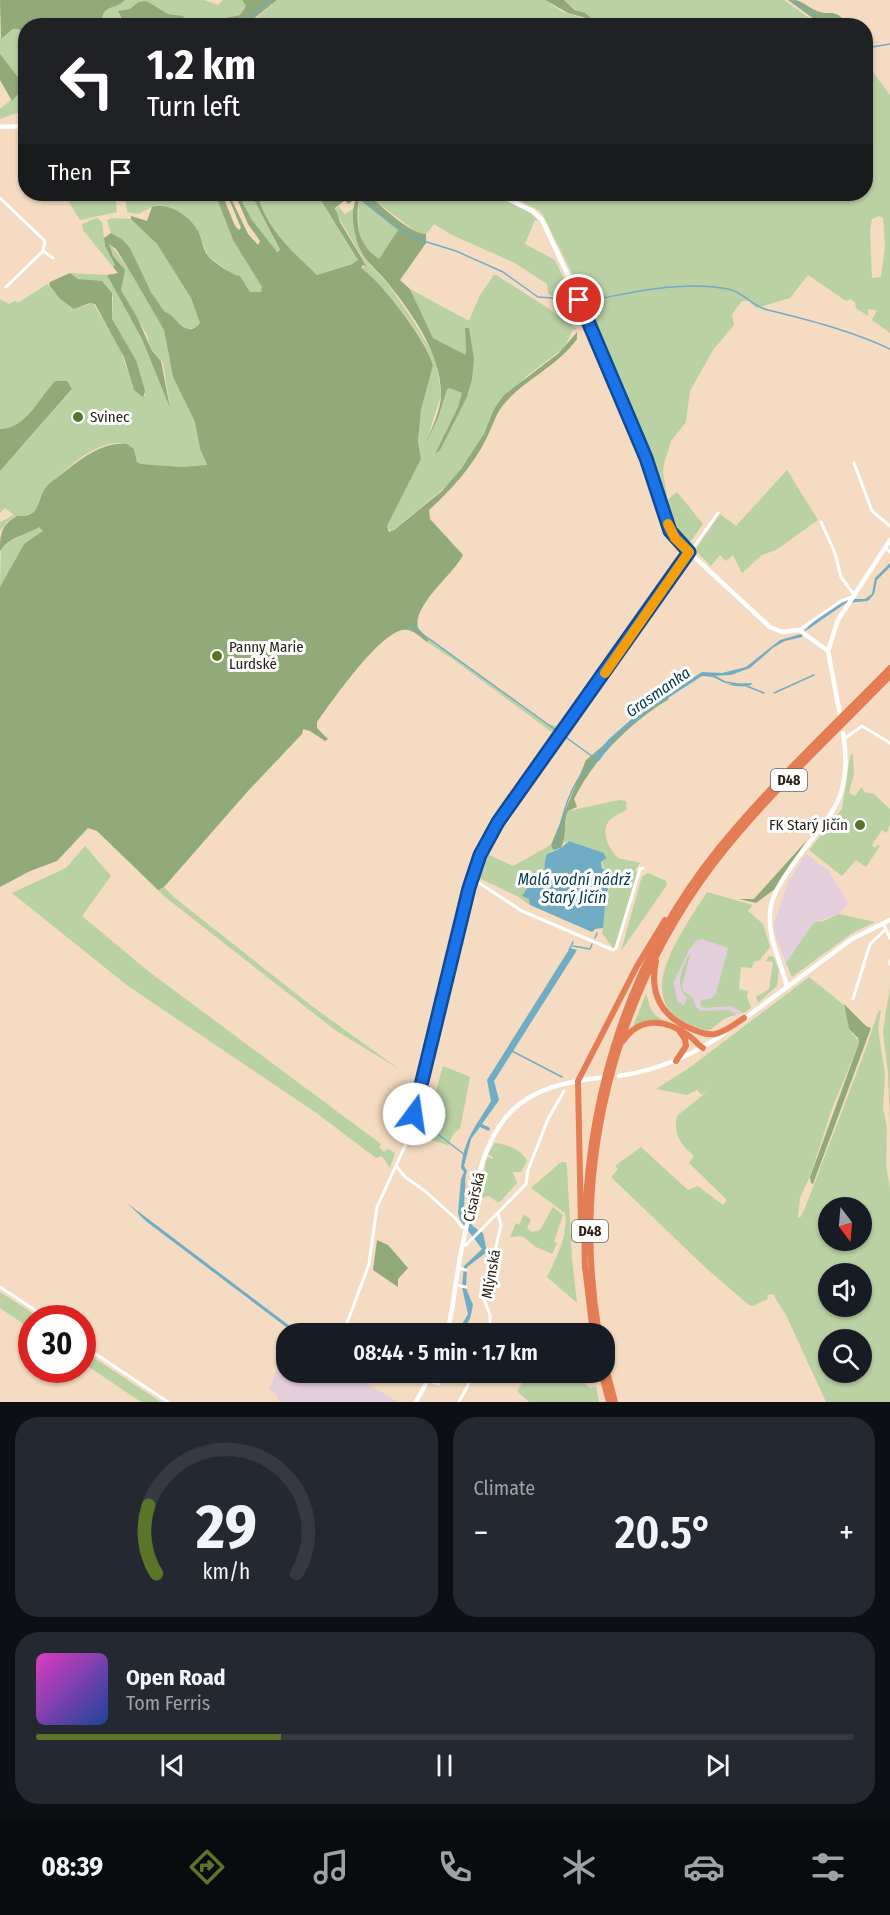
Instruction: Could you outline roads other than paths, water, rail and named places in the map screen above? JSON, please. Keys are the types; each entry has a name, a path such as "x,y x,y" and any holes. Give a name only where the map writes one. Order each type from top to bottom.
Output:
{"highway":[{"name":"D48","path":"610,1065 616,1057 633,1008 659,950 693,894 723,853 763,807 839,728 890,668"},
{"name":"D48","path":"848,716 890,676"},
{"name":"D48","path":"592,1323 585,1269 587,1178 604,1088 637,982 688,891 738,825 839,728"},
{"path":"585,1269 580,1215 578,1081 636,966 663,922 688,891"},
{"path":"659,950 653,976 656,997 666,1014 683,1029 698,1036 703,1048"},
{"path":"616,1057 626,1037 640,1024 650,1021 660,1022 713,1034 744,1018"},
{"path":"676,1061 686,1046 683,1029"},
{"name":"D48","path":"598,1323 592,1269 591,1201 604,1088"},
{"path":"604,1383 609,1402"},
{"path":"610,1383 615,1402"}],"street":[{"path":"0,127 18,126"},
{"path":"0,198 45,241 43,252 6,287"},
{"path":"512,201 532,211 542,220 580,302 646,458 670,531 689,552 770,627 782,632 801,631 841,601 852,599"},
{"path":"43,252 53,258"},
{"path":"854,463 872,511 890,526"},
{"path":"347,1323 369,1264 377,1207 409,1137 472,879 480,855 498,822 718,513"},
{"path":"821,522 835,553 841,577 852,599"},
{"path":"787,987 771,933 771,904 793,863 836,807 846,775 844,739 839,728 828,651 838,620 890,540"},
{"path":"885,547 890,552"},
{"path":"801,631 828,651"},
{"path":"844,739 862,726 890,743"},
{"path":"472,879 522,911 613,950 616,948 640,868 643,868"},
{"path":"619,1076 676,1061 703,1048 852,939 890,920"},
{"path":"883,923 890,938"},
{"path":"853,999 870,944 886,929"},
{"name":"Císařská","path":"449,1323 456,1285 462,1269 466,1228 484,1153 495,1132 519,1104 548,1087 608,1077"},
{"path":"463,1244 466,1245 526,1184 528,1170 548,1119 564,1091"},
{"path":"397,1167 405,1177 425,1191 462,1227 466,1228"},
{"name":"Mlýnská","path":"490,1323 490,1315 484,1299 501,1225 498,1214"},
{"path":"456,1285 464,1287"},
{"path":"0,1287 27,1305"},
{"path":"96,1354 168,1402"},
{"path":"416,1402 434,1383"},
{"path":"459,1402 469,1383"}],"water":[{"path":"890,563 890,567 877,580 874,594 868,601 846,603 804,632 802,637 785,641 774,647 750,668 731,675 711,676 729,684 752,683 751,685 730,685 708,676 702,676 648,711 615,738 599,761 594,757 609,739 635,716 702,672 722,673 746,667 780,640 801,634 816,619 843,602 849,599 865,599 872,594 875,578"},
{"name":"Malá vodní nádrž Starý Jičín","path":"569,841 604,853 606,858 601,862 602,868 612,875 607,892 609,900 605,907 603,928 592,932 530,905 529,899 522,896 531,883 543,874 547,854 561,848"},
{"path":"570,948 577,950 494,1081 499,1100 482,1124 490,1128 489,1131 480,1127 471,1139 464,1166 467,1171 464,1205 468,1220 483,1233 487,1252 467,1267 466,1288 473,1305 470,1319 467,1323 463,1323 468,1314 462,1287 464,1266 482,1249 460,1220 458,1213 461,1179 464,1172 461,1168 465,1148 472,1132 491,1101 487,1080"},
{"path":"127,1203 286,1323 281,1323 147,1222"}],"waterway":[{"name":"Grasmanka","path":"249,18 270,0"},
{"name":"Grasmanka","path":"795,0 817,18"},
{"name":"Grasmanka","path":"873,47 890,44"},
{"path":"364,201 387,220 417,239 456,251 503,272 538,297 552,298 569,304 578,302"},
{"path":"583,302 673,287 728,289 763,308 846,331 890,349"},
{"path":"407,623 596,759"},
{"path":"712,675 725,682 744,685 764,693"},
{"path":"774,693 814,675"},
{"name":"Grasmanka","path":"555,849 571,792 581,775 598,758"},
{"path":"595,938 597,933"},
{"name":"Grasmanka","path":"569,950 573,942"},
{"path":"573,946 590,949 592,944"},
{"path":"512,1051 562,1077"},
{"path":"439,1135 465,1155"}],"place":[{"name":"Svinec","path":"78,417"},
{"name":"Panny Marie Lurdské","path":"217,656"},
{"name":"FK Starý Jičín","path":"860,825"}]}
